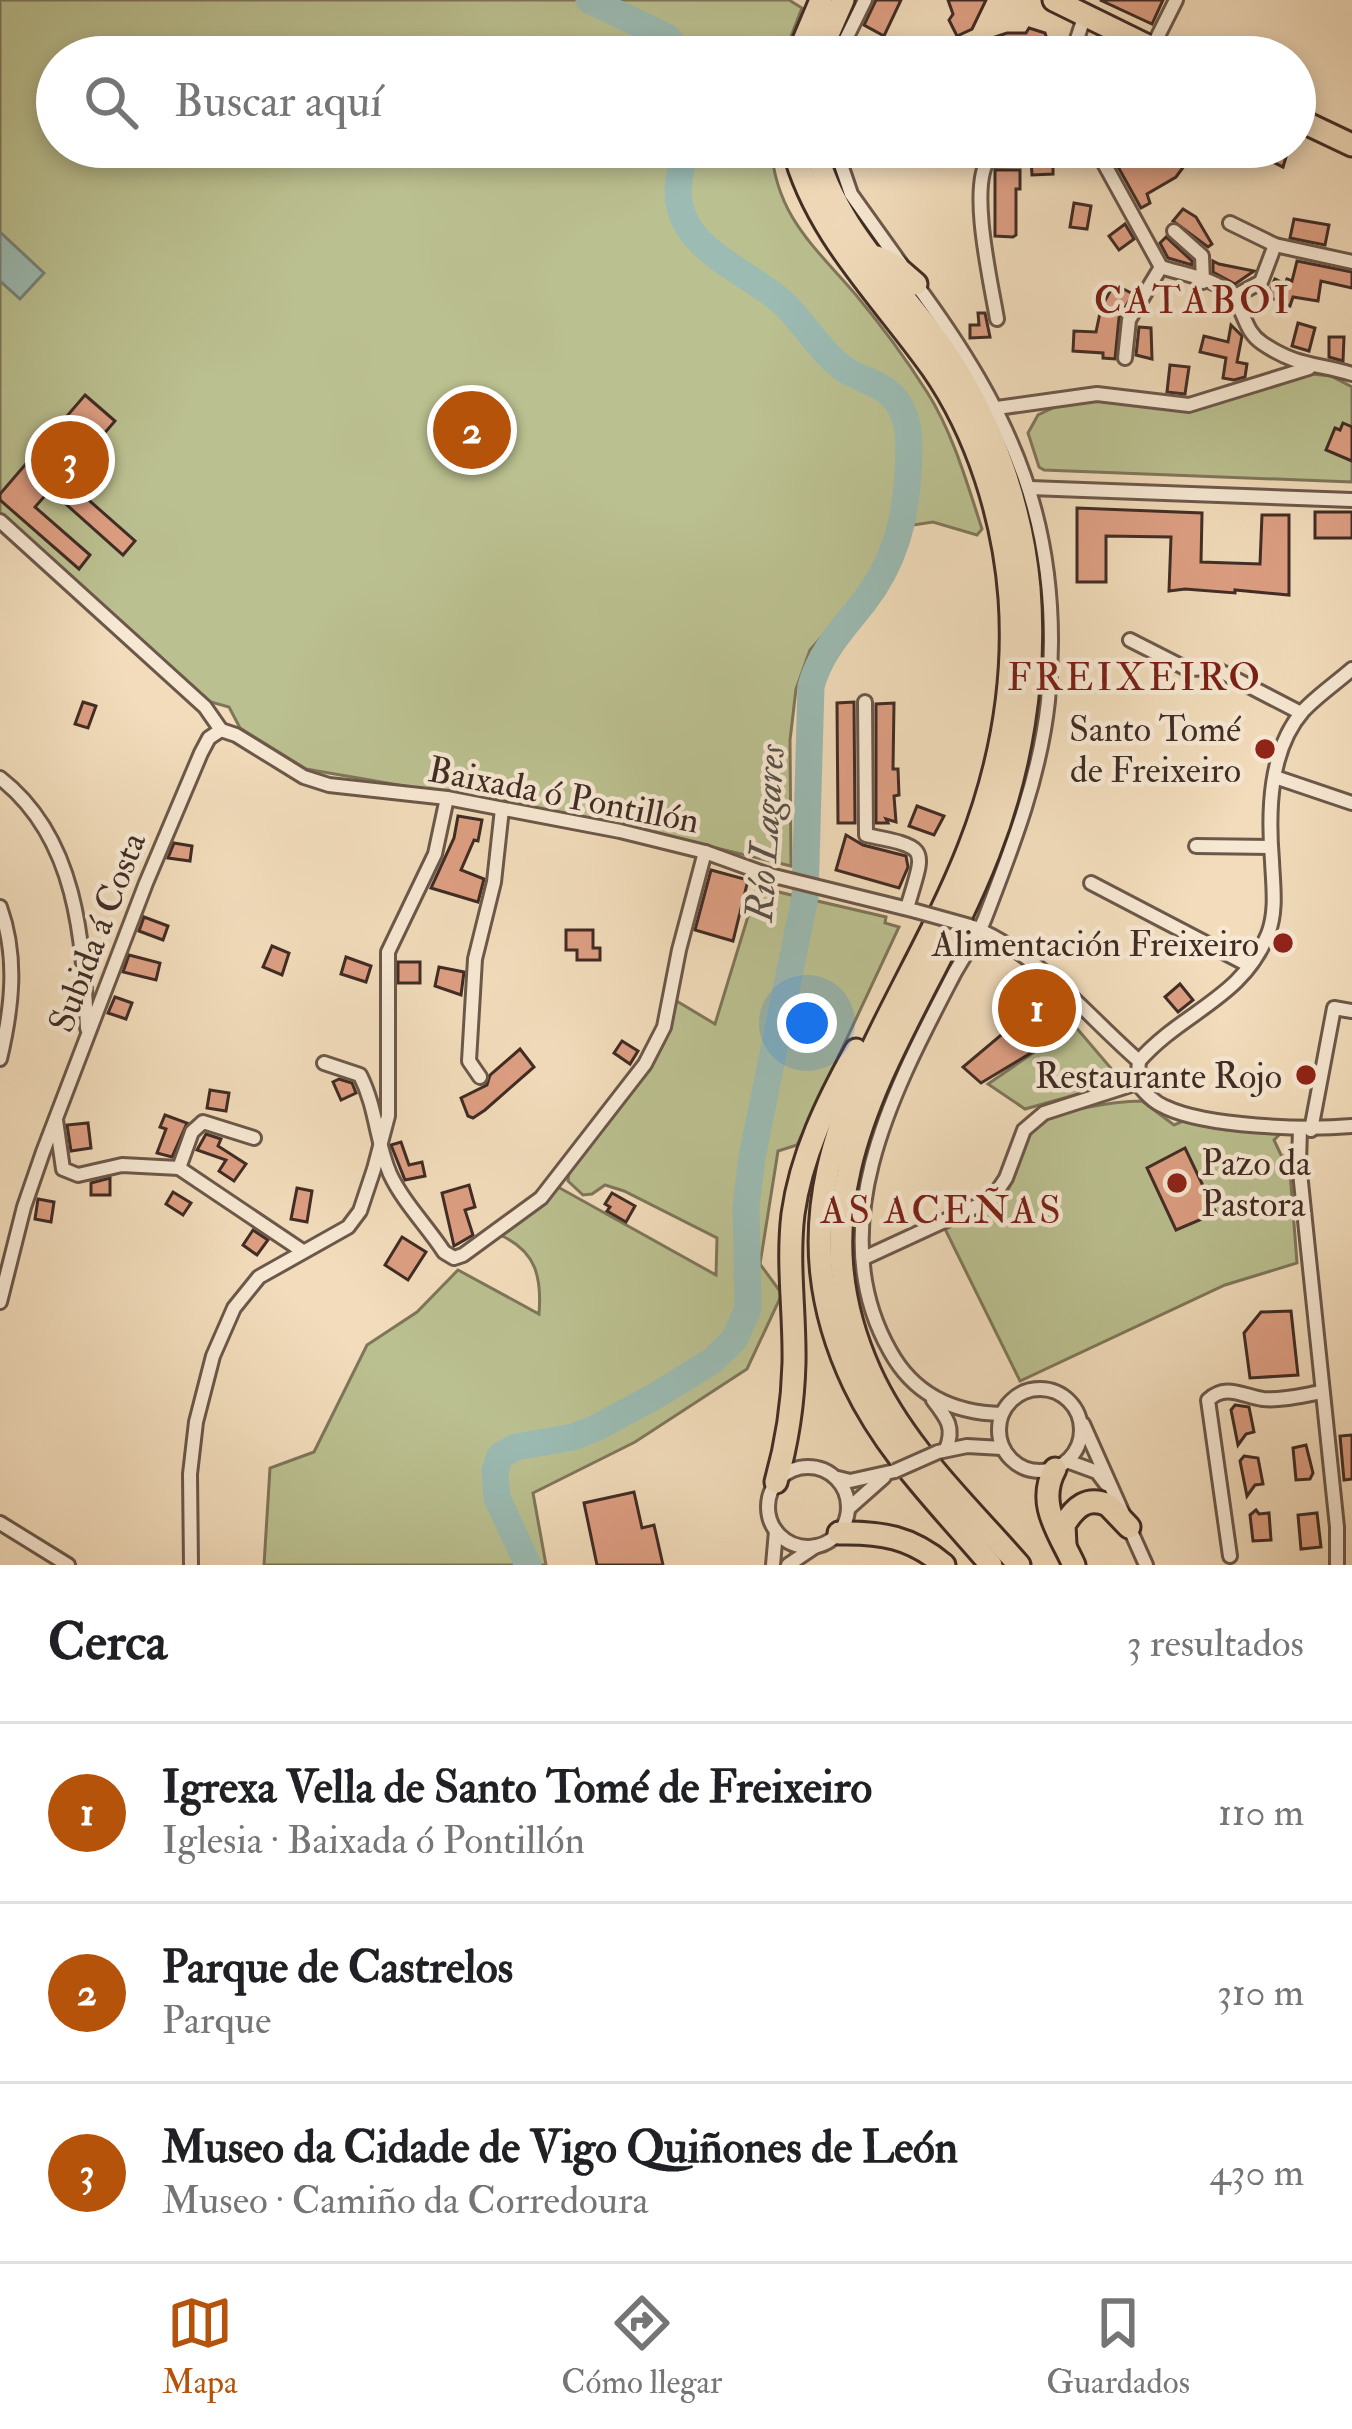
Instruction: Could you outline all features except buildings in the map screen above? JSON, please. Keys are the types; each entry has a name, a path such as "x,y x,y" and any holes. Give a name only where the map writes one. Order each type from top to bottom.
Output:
{"main road":[{"path":"806,36 821,0"},
{"path":"827,36 843,0"},
{"path":"1054,0 1128,36"},
{"path":"1316,128 1352,146"},
{"path":"801,168 816,211 935,372 965,427 993,503 1006,568 1010,676 990,785 956,879 860,1069 832,1150 822,1215 824,1281 843,1355 870,1414 920,1485 991,1565"},
{"path":"822,168 833,199 950,358 997,451 1027,565 1030,655 1018,752 999,825 967,903 882,1071 857,1132 842,1211 843,1266 857,1337 885,1401 937,1474 1018,1565"},
{"path":"870,254 893,264 916,284"},
{"path":"776,1482 792,1398 790,1274 794,1213 806,1155 831,1095 869,1026 902,987"},
{"path":"1061,1465 1045,1492 1046,1504 1070,1555"},
{"path":"1070,1555 1064,1525 1085,1503 1108,1505 1129,1527"},
{"path":"839,1533 894,1536 915,1543 944,1565"}],"street":[{"path":"847,36 865,0"},
{"path":"1166,36 1176,0"},
{"path":"1078,36 1084,15"},
{"path":"842,168 851,194 959,342 997,408 1030,488 1045,551 1050,603 1047,705 1029,797 975,928 875,1145 863,1216 868,1297 896,1362 948,1420 952,1435 942,1451"},
{"path":"983,168 982,219 997,319"},
{"path":"1106,168 1161,267 1233,297 1253,336 1309,368 1352,374"},
{"path":"1230,223 1275,245 1352,262"},
{"path":"1174,231 1202,256 1204,282"},
{"path":"1233,297 1261,282 1275,245"},
{"path":"1125,358 1129,320 1161,267"},
{"path":"997,408 1097,394 1189,405 1309,368"},
{"path":"1030,488 1352,500"},
{"path":"0,521 206,707 221,730"},
{"path":"1130,640 1187,669 1214,668 1301,713"},
{"path":"1352,669 1301,713 1282,750 1270,796 1274,914 1266,940 1230,991 1169,1029 1139,1060 1137,1083 1148,1096 1177,1112 1305,1129 1352,1126"},
{"path":"865,702 866,835 911,844 919,851 912,909"},
{"name":"Baixada ó Pontillón","path":"221,730 304,777 329,784 446,798 620,831 975,928 1005,942 1032,963 1139,1060"},
{"name":"Subida á Costa","path":"0,1302 24,1207 56,1118 201,752 221,730"},
{"path":"0,778 21,795 44,827 72,889 87,981 88,1036"},
{"path":"1275,778 1352,802"},
{"path":"191,1565 190,1474 196,1422 213,1356 234,1308 259,1277 341,1233 355,1220 381,1150 388,1116 388,952 435,854 446,798"},
{"path":"480,1077 469,1061 475,959 494,882 502,809"},
{"path":"1196,846 1270,847"},
{"path":"324,1064 360,1075 380,1127 381,1150 397,1186 448,1256 464,1255 527,1210 655,1048 664,1028 705,852"},
{"path":"1091,883 1248,965"},
{"path":"0,907 10,934 12,978 0,1059"},
{"path":"1336,1565 1337,1527 1300,1163 1334,1008 1352,1011"},
{"path":"864,1258 992,1199 1006,1178 1024,1130 1044,1113 1137,1083"},
{"path":"56,1118 62,1169 71,1175 122,1165 179,1168 302,1250"},
{"path":"179,1168 192,1132 203,1122 254,1138"},
{"path":"1078,1417 1077,1448 1061,1465 1043,1472 1019,1466 1002,1448 1002,1414 1021,1394 1048,1390 1072,1404 1147,1565"},
{"path":"1230,1556 1208,1400 1232,1390 1266,1400 1322,1392"},
{"path":"932,1399 956,1408 1002,1414"},
{"path":"816,1546 787,1541 776,1531 767,1509 776,1482 789,1471 822,1468 850,1480 891,1473 942,1451 1002,1448"},
{"path":"1061,1465 1096,1472 1129,1527"},
{"path":"788,1565 839,1533 849,1508 891,1473"},
{"path":"836,1477 846,1491 849,1508"},
{"path":"0,1523 68,1565"},
{"path":"773,1565 776,1531"}],"green space":[{"path":"0,0 789,0 802,8 791,36 36,36 36,168 774,168 780,192 800,228 884,330 936,408 982,529 977,535 933,522 893,528 862,591 810,650 796,689 790,740 791,866 601,820 306,769 240,728 229,707 207,701 0,515"},
{"path":"1311,374 1331,376 1352,387 1352,482 1044,470 1028,433 1038,415 1096,396 1185,408"},
{"path":"757,887 886,917 885,923 899,927 797,1145 778,1151 760,1264 782,1294 747,1369 635,1442 533,1493 546,1565 264,1565 270,1468 314,1452 367,1345 417,1312 458,1270 539,1314 534,1267 522,1249 500,1235 535,1211 558,1187 716,1275 717,1238 624,1191 605,1185 583,1195 568,1181 569,1169 647,1071 664,1043 675,1000 715,1024"},
{"path":"1074,1025 1115,1073 1114,1084 1025,1109 988,1084"},
{"path":"1142,1101 1174,1125 1188,1119 1281,1133 1274,1140 1281,1155 1289,1159 1297,1263 1225,1285 1020,1381 945,1229 996,1204 1013,1178 1028,1138 1042,1122 1085,1108"}],"water":[{"path":"0,232 44,273 20,299 0,281"}],"waterway":[{"name":"Río Lagares","path":"589,0 665,36"},
{"name":"Río Lagares","path":"528,1565 497,1498 495,1471 500,1456 516,1447 573,1437 657,1395 712,1361 734,1340 748,1309 746,1206 752,1157 805,897 811,686 826,651 883,572 901,525 906,492 907,428 894,398 835,362 782,302 702,243 681,212 682,168"}],"place":[{"name":"Parque de Castrelos","path":"472,430"},
{"name":"Museo da Cidade de Vigo Quiñones de León","path":"70,460"},
{"name":"Santo Tomé de Freixeiro","path":"1265,749"},
{"name":"Alimentación Freixeiro","path":"1283,943"},
{"name":"Igrexa Vella de Santo Tomé de Freixeiro","path":"1037,1008"},
{"name":"Restaurante Rojo","path":"1306,1075"},
{"name":"Pazo da Pastora","path":"1177,1183"}],"district":[{"name":"CATABOI","path":"1193,299"},
{"name":"FREIXEIRO","path":"1135,676"},
{"name":"AS ACEÑAS","path":"942,1209"}]}
